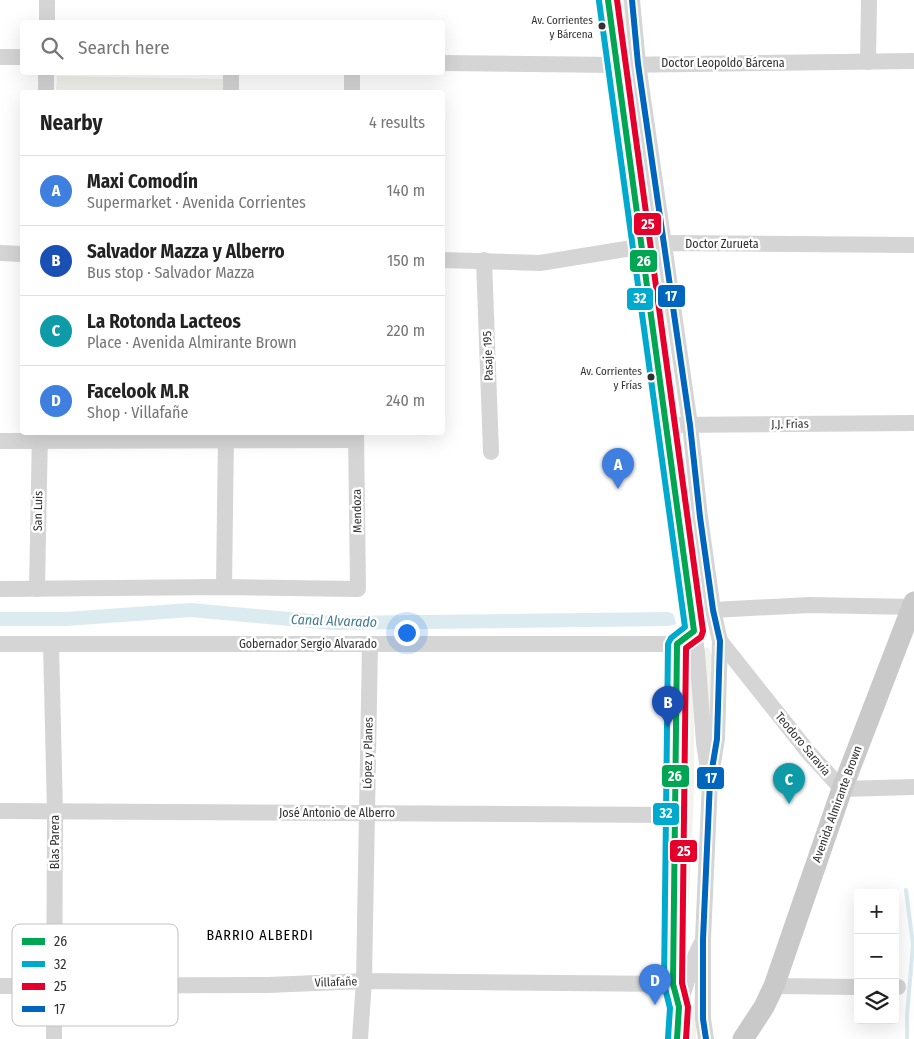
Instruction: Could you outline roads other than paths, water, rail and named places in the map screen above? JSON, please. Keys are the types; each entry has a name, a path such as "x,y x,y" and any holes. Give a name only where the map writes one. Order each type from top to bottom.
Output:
{"main road":[{"name":"Avenida Almirante Brown","path":"764,1007 774,986 842,789 913,606"},
{"path":"743,1039 764,1007"},
{"path":"758,1039 764,1007"}],"street":[{"path":"47,20 48,0"},
{"path":"608,0 697,653 704,743 710,781"},
{"path":"632,0 638,64 690,426 700,517 713,610 720,641 717,739 710,781 703,940 703,1019 706,1039"},
{"path":"868,62 869,0"},
{"path":"0,57 20,57"},
{"name":"Doctor Leopoldo Bárcena","path":"445,63 616,65 914,61"},
{"path":"46,75 46,90"},
{"path":"231,75 231,90"},
{"path":"352,75 352,90"},
{"name":"Doctor Zurueta","path":"445,260 540,263 663,244 914,245"},
{"path":"0,253 20,254"},
{"name":"Pasaje 195","path":"484,260 491,452"},
{"name":"J.J. Frias","path":"665,425 914,423"},
{"path":"0,589 224,587 226,436"},
{"path":"0,441 40,437 356,436"},
{"name":"Mendoza","path":"224,587 358,589 356,436"},
{"name":"San Luis","path":"37,589 40,437"},
{"path":"713,610 808,605 913,606"},
{"path":"677,1039 678,1007 673,984 677,644 694,631"},
{"name":"Teodoro Saravia","path":"720,641 809,754 842,789"},
{"name":"Gobernador Sergio Alvarado","path":"0,644 677,644"},
{"name":"Blas Parera","path":"51,644 55,812 54,924"},
{"name":"López y Planes","path":"360,1039 364,981 370,644"},
{"path":"842,789 914,787"},
{"name":"José Antonio de Alberro","path":"0,812 674,815"},
{"path":"678,1007 693,961 703,940"},
{"name":"Villafañe","path":"178,985 268,985 364,981 673,984"},
{"path":"774,986 854,987"},
{"name":"Blas Parera","path":"54,1026 54,1039"}],"waterway":[{"name":"Canal Alvarado","path":"0,619 66,619 191,610 333,623 668,619"},
{"name":"Canal Alvarado","path":"668,619 674,623"},
{"path":"906,890 913,945 907,1015 907,1039"}],"place":[{"name":"Av. Corrientes y Bárcena","path":"602,26"},
{"name":"Av. Corrientes y Frías","path":"651,377"},
{"name":"Maxi Comodín","path":"618,489"},
{"name":"Salvador Mazza y Alberro","path":"668,727"},
{"name":"La Rotonda Lacteos","path":"789,804"},
{"name":"Facelook M.R","path":"655,1005"}],"district":[{"name":"BARRIO ALBERDI","path":"260,935"}]}
